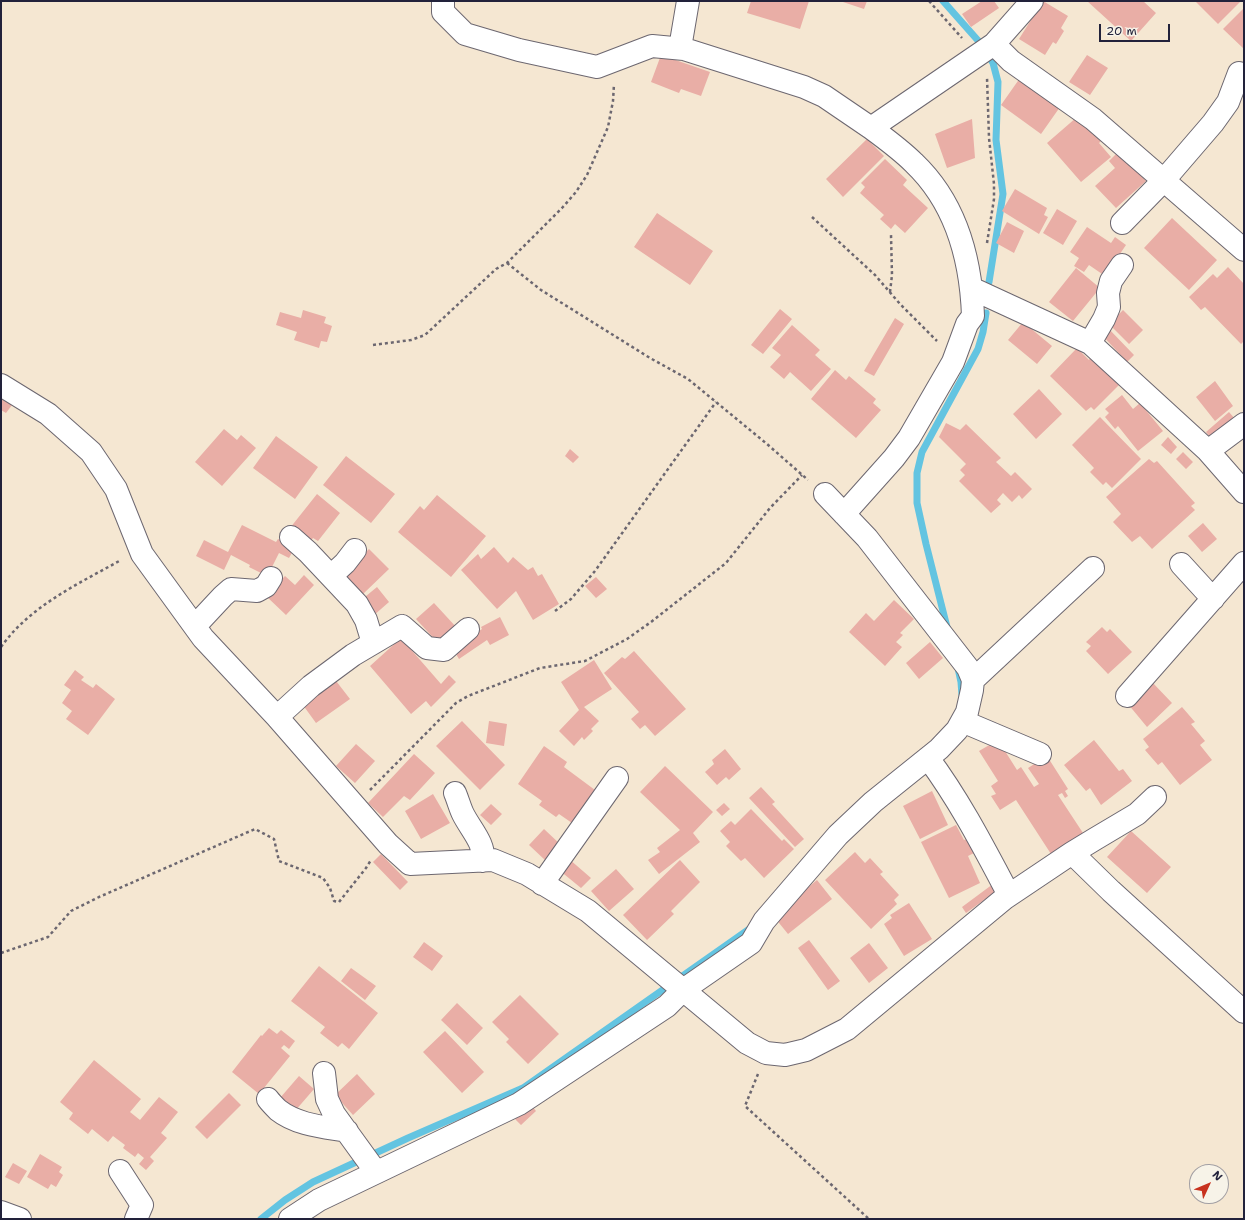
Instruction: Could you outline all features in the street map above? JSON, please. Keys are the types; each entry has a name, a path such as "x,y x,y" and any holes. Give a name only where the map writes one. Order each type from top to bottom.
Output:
{"street":[{"path":"443,1 443,12 465,34 519,50 597,67 652,46 680,48 804,87 824,96 900,150 915,164 943,198 961,236 972,289 973,316 967,324 954,359 909,438 894,458 844,514"},
{"path":"680,48 688,1"},
{"path":"871,128 986,49 1032,1"},
{"path":"986,49 1011,61 1093,119 1244,250"},
{"path":"1122,223 1164,180 1217,118 1228,102 1239,73"},
{"path":"1090,343 1109,307 1108,293 1111,281 1122,265"},
{"path":"972,289 1090,343 1208,451 1244,492"},
{"path":"1,385 48,414 91,452 116,489 142,554 203,638 277,717 384,839 410,864 493,860 527,874 588,911 747,1043 766,1053 785,1055 806,1050 847,1029 1009,895 1072,853 1138,814 1156,797"},
{"path":"1208,451 1244,424"},
{"path":"290,1219 319,1200 369,1162 519,1104 667,1006 677,985 751,944 764,921 838,835 873,802 928,758 957,730 962,721 972,690 973,680 968,668 867,538 825,494"},
{"path":"291,537 308,552 357,604 366,620 373,643"},
{"path":"331,576 345,563 354,550"},
{"path":"1127,696 1244,563"},
{"path":"1181,564 1213,599"},
{"path":"973,680 1093,568"},
{"path":"195,626 231,589 257,591 266,586 271,578"},
{"path":"277,717 311,686 353,655 402,626 427,648 444,650 468,629"},
{"path":"962,721 1040,754"},
{"path":"928,758 962,808 1009,895"},
{"path":"542,884 617,778"},
{"path":"455,793 463,814 484,852 483,861"},
{"path":"1072,853 1111,891 1244,1012"},
{"path":"324,1073 327,1099 334,1114 369,1162"},
{"path":"268,1099 279,1111 300,1121 322,1127 347,1130"},
{"path":"120,1171 142,1205 136,1219"},
{"path":"1,1212 20,1219"}],"path":[{"path":"929,1 986,49 989,138 994,184 994,198 986,250"},
{"path":"373,345 411,340 425,335 496,269 507,263 576,192 587,175 608,127 613,101 615,60"},
{"path":"812,217 875,275 900,304 954,359"},
{"path":"890,292 892,275 891,235"},
{"path":"507,263 541,290 650,358 688,379 825,494"},
{"path":"555,611 571,599 595,571 716,402"},
{"path":"355,806 456,703 468,696 540,668 585,661 627,640 726,563 770,508 802,475"},
{"path":"1,647 9,636 31,615 52,600 140,549"},
{"path":"1,953 48,937 71,911 99,897 255,829 274,838 279,860 323,878 330,888 334,901 339,902 366,868 384,839"},
{"path":"766,1053 745,1106 869,1219"}],"building":[{"path":"751,1 809,1 800,29 747,13"},
{"path":"840,1 867,1 864,9"},
{"path":"982,1 994,1 999,8 971,27 962,14"},
{"path":"1043,1 1068,16 1061,28 1064,31 1056,44 1053,42 1045,55 1019,39"},
{"path":"1087,1 1143,1 1156,13 1131,41"},
{"path":"1195,1 1241,1 1218,24"},
{"path":"1244,8 1244,49 1223,29"},
{"path":"661,55 710,72 701,96 681,89 679,93 651,82"},
{"path":"1087,55 1108,68 1090,95 1069,82"},
{"path":"1020,78 1060,107 1041,134 1001,105"},
{"path":"1077,117 1090,132 1094,129 1102,140 1099,143 1111,157 1081,182 1047,143"},
{"path":"972,119 975,158 947,168 935,134"},
{"path":"867,139 884,156 843,197 826,179"},
{"path":"1118,152 1146,181 1116,208 1095,186 1115,168 1109,161"},
{"path":"885,159 907,180 903,185 928,208 905,233 895,224 891,229 880,219 884,215 860,193 865,187 861,183"},
{"path":"1015,189 1047,208 1044,215 1048,217 1039,234 1002,211"},
{"path":"1057,209 1077,221 1063,245 1043,233"},
{"path":"657,213 713,251 690,285 634,247"},
{"path":"1172,218 1217,260 1189,290 1144,248"},
{"path":"1007,222 1024,231 1014,253 996,243"},
{"path":"1087,227 1111,243 1115,237 1126,245 1105,276 1089,265 1084,272 1074,266 1079,258 1070,252"},
{"path":"1228,267 1244,284 1244,341 1241,344 1205,307 1201,310 1189,297 1213,274 1217,278"},
{"path":"1076,268 1100,288 1073,321 1049,302"},
{"path":"780,309 792,319 763,354 751,345"},
{"path":"303,310 326,317 324,323 332,326 327,342 321,341 319,348 294,340 297,332 276,325 280,312 301,318"},
{"path":"1123,310 1143,330 1129,344 1109,324"},
{"path":"895,318 904,324 874,376 864,371"},
{"path":"1023,322 1052,346 1037,364 1008,340"},
{"path":"792,325 820,350 815,355 831,369 811,391 790,372 784,379 770,367 781,355 772,348"},
{"path":"1108,328 1134,355 1127,362 1102,335"},
{"path":"1077,348 1119,385 1094,410 1091,407 1086,411 1050,376"},
{"path":"835,370 846,380 849,376 876,399 873,403 881,410 856,438 811,399"},
{"path":"1215,381 1233,406 1215,421 1196,397"},
{"path":"1039,389 1062,414 1036,439 1013,414"},
{"path":"1122,395 1133,409 1140,403 1163,431 1138,451 1118,426 1115,429 1105,417 1109,413 1105,409"},
{"path":"1,397 12,405 6,413 1,410"},
{"path":"1229,412 1235,419 1211,438 1206,432"},
{"path":"1100,417 1141,459 1112,488 1106,482 1103,485 1090,472 1094,468 1072,445"},
{"path":"946,423 960,430 966,424 1001,458 996,462 1011,476 1015,472 1032,489 1022,499 1019,495 1012,502 1003,493 997,500 1001,504 991,513 959,481 965,475 960,470 966,464 939,437"},
{"path":"224,429 237,440 241,435 256,448 222,486 195,462"},
{"path":"276,436 318,467 295,499 253,468"},
{"path":"1168,437 1177,447 1171,454 1161,445"},
{"path":"570,449 579,457 573,463 565,456"},
{"path":"1183,452 1193,462 1186,469 1176,459"},
{"path":"346,456 395,494 371,523 323,485"},
{"path":"1149,459 1154,463 1157,461 1195,503 1191,506 1195,510 1152,549 1140,536 1132,542 1113,522 1121,514 1106,497"},
{"path":"317,494 340,513 318,541 313,538 309,543 290,528"},
{"path":"437,495 486,536 451,577 398,532 420,506 424,510"},
{"path":"1203,523 1217,539 1202,552 1188,536"},
{"path":"242,525 276,542 278,539 295,547 289,558 279,553 270,571 263,574 231,555 224,570 196,556 204,540 228,552"},
{"path":"494,547 508,563 513,557 528,570 533,567 538,576 542,574 559,604 533,620 516,591 497,609 461,570 478,554 481,559"},
{"path":"369,549 389,569 363,594 357,588 353,591 340,578"},
{"path":"304,575 314,585 286,615 266,596 285,576 295,585"},
{"path":"596,577 607,589 596,598 585,586"},
{"path":"377,587 389,602 373,616 360,601"},
{"path":"894,600 914,619 900,633 903,635 896,642 902,647 885,666 849,632 866,613 874,621"},
{"path":"434,603 457,628 439,644 416,619"},
{"path":"500,617 509,635 490,645 487,640 459,659 453,649 482,629 481,627"},
{"path":"1102,627 1107,632 1110,629 1132,652 1108,674 1086,651 1091,646 1086,642"},
{"path":"401,638 441,684 449,675 456,682 431,707 426,701 411,714 370,666"},
{"path":"930,642 943,658 919,679 906,663"},
{"path":"634,651 686,709 655,736 645,725 640,729 631,719 639,712 604,673 622,657 625,659"},
{"path":"594,660 612,689 584,707 599,721 591,729 593,731 584,740 582,737 574,746 559,731 579,710 561,682"},
{"path":"75,670 84,677 81,680 93,688 96,684 115,699 88,735 66,719 72,711 62,703 71,690 64,685"},
{"path":"333,677 350,699 316,723 300,701"},
{"path":"1152,682 1172,703 1147,727 1128,704"},
{"path":"1182,707 1195,722 1191,724 1205,741 1200,745 1212,760 1180,785 1162,762 1158,765 1145,750 1149,747 1143,739"},
{"path":"462,721 505,765 480,790 436,746"},
{"path":"489,721 507,724 504,746 486,743"},
{"path":"998,740 1017,770 1021,767 1034,787 1039,784 1028,768 1047,756 1068,789 1065,791 1068,796 1065,798 1062,793 1058,795 1083,833 1051,854 1016,800 1000,810 991,796 996,794 991,786 998,781 979,751"},
{"path":"1094,740 1119,771 1123,769 1132,781 1101,805 1090,788 1086,791 1064,765"},
{"path":"356,744 375,761 355,783 336,766"},
{"path":"544,746 567,762 564,767 595,790 572,823 559,814 556,817 539,805 542,801 518,784"},
{"path":"725,749 741,769 729,780 726,777 717,785 705,772 714,764 712,760"},
{"path":"414,754 435,773 410,800 404,796 383,817 368,803"},
{"path":"665,766 713,812 693,833 700,842 659,874 648,860 660,852 657,848 680,830 640,792"},
{"path":"761,787 775,802 772,804 804,839 795,847 749,798"},
{"path":"932,791 948,825 920,839 903,806"},
{"path":"433,794 450,823 421,839 405,811"},
{"path":"724,803 730,809 722,816 716,810"},
{"path":"491,804 502,814 491,825 480,815"},
{"path":"751,809 782,841 784,839 794,849 764,878 745,858 741,861 726,846 730,842 720,831 731,821 735,825"},
{"path":"956,825 964,840 967,839 974,853 968,856 980,883 949,898 921,842"},
{"path":"544,829 561,845 546,861 529,845"},
{"path":"1131,831 1171,867 1147,893 1107,857"},
{"path":"855,852 865,863 870,858 883,872 880,874 899,895 894,900 897,904 871,929 825,880"},
{"path":"381,854 408,882 400,890 373,862"},
{"path":"569,859 591,878 581,888 559,870"},
{"path":"680,860 700,882 671,911 674,914 647,940 623,915"},
{"path":"616,869 634,889 609,911 591,891"},
{"path":"817,880 832,899 788,934 775,918 789,903"},
{"path":"993,884 998,890 966,913 962,907"},
{"path":"909,903 932,939 904,956 884,924 892,918 890,915"},
{"path":"809,940 840,981 828,990 798,948"},
{"path":"424,942 443,956 432,971 413,957"},
{"path":"869,943 888,968 869,983 850,958"},
{"path":"319,966 378,1013 349,1049 342,1043 338,1047 320,1033 325,1027 291,1001"},
{"path":"351,968 376,986 365,1000 341,981"},
{"path":"520,995 559,1034 528,1064 506,1042 509,1039 492,1022"},
{"path":"457,1003 483,1028 467,1045 441,1020"},
{"path":"269,1028 277,1034 281,1030 295,1041 289,1049 284,1045 281,1048 290,1056 259,1094 232,1072 261,1035 262,1036"},
{"path":"445,1031 484,1072 462,1093 423,1052"},
{"path":"94,1060 141,1099 130,1112 140,1120 159,1097 178,1112 161,1133 167,1138 150,1157 154,1161 146,1170 139,1164 144,1158 138,1153 135,1157 123,1148 125,1145 113,1136 108,1142 92,1129 88,1134 69,1119 73,1113 60,1102"},
{"path":"357,1074 375,1094 353,1115 335,1095"},
{"path":"299,1076 314,1089 295,1111 280,1098"},
{"path":"229,1093 241,1105 207,1139 195,1127"},
{"path":"530,1104 536,1111 521,1125 515,1119"},
{"path":"40,1154 62,1167 59,1172 63,1175 56,1187 51,1184 48,1189 27,1177"},
{"path":"13,1163 27,1171 19,1184 5,1177"}],"waterway":[{"path":"943,1 982,45 993,63 998,82 996,140 1003,194 989,282"},
{"path":"948,631 917,503 917,473 922,452 978,349 986,313"},
{"path":"958,668 962,695"},
{"path":"261,1219 285,1200 313,1182 408,1138 523,1088 752,927"}]}
